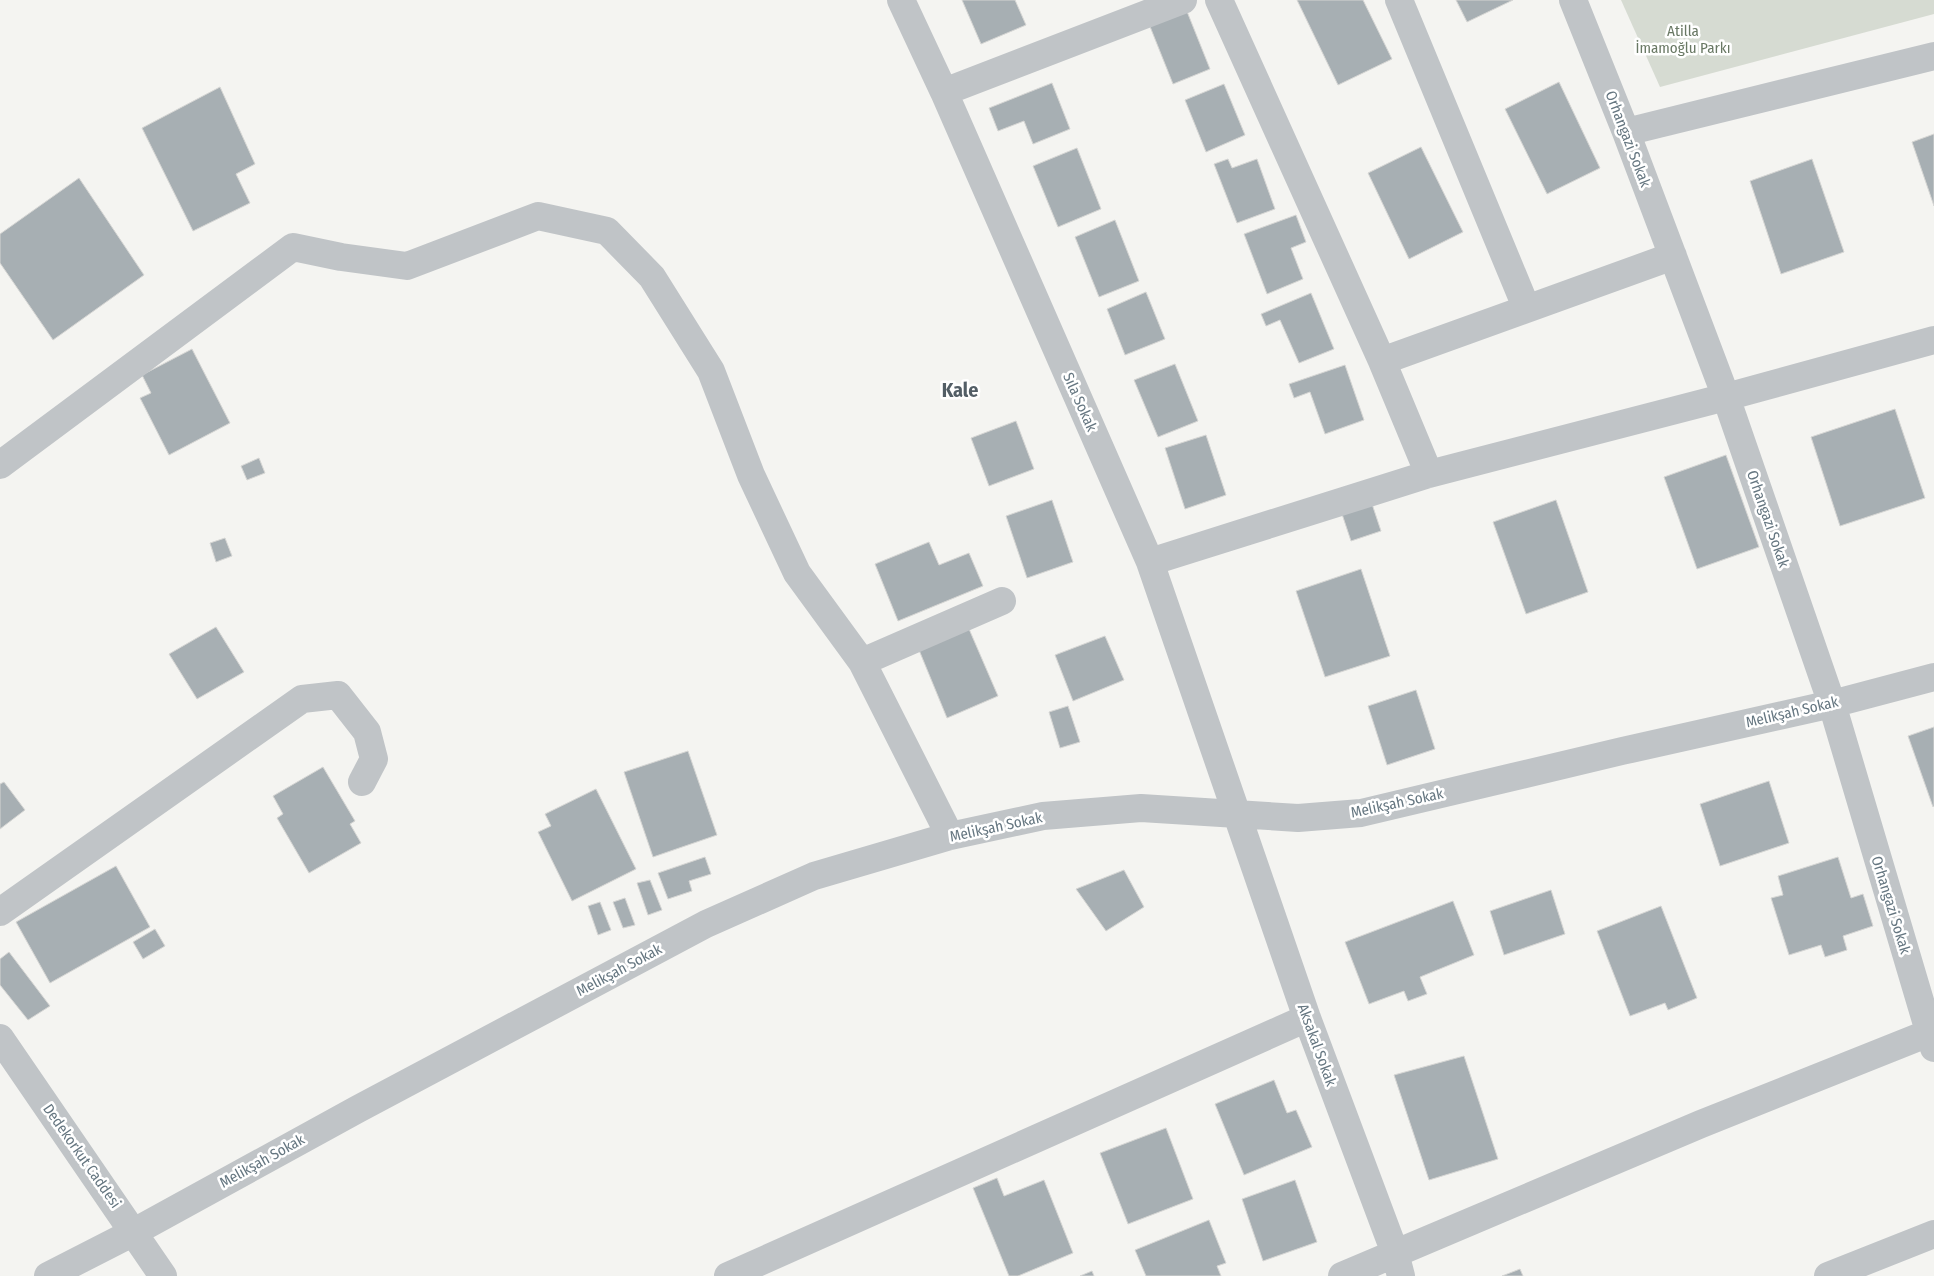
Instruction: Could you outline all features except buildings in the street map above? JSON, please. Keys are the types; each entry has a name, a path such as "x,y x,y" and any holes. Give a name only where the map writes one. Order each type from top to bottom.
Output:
{"street":[{"name":"Sıla Sokak","path":"901,0 944,92 1150,562 1237,813"},
{"path":"944,92 1183,0"},
{"path":"1219,0 1382,361 1429,474"},
{"path":"1399,0 1526,307"},
{"name":"Orhangazi Sokak","path":"1573,0 1626,132 1726,397 1832,704 1932,1037"},
{"path":"1626,132 1934,56"},
{"path":"0,465 293,247 407,266 538,216 607,231 652,277 711,371 751,476 797,573 862,662 950,836"},
{"path":"1382,361 1526,307 1673,256"},
{"path":"1150,562 1429,474 1726,397 1934,340"},
{"path":"862,662 1002,602"},
{"name":"Melikşah Sokak","path":"48,1276 134,1232 349,1113 706,924 814,876 950,836 1043,816 1141,808 1298,818 1361,813 1622,750 1832,704 1934,677"},
{"path":"0,912 302,699 338,695 367,732 374,758 362,782"},
{"name":"Aksakal Sokak","path":"1237,813 1306,1018 1398,1264"},
{"path":"728,1276 1306,1018"},
{"path":"1342,1276 1398,1264 1701,1124 1932,1037"},
{"name":"Dedekorkut Caddesi","path":"0,1038 134,1232 162,1276"},
{"path":"1828,1276 1934,1234"}],"green space":[{"name":"Atilla İmamoğlu Parkı","path":"1621,0 1934,0 1934,14 1660,87"}],"district":[{"name":"Kale","path":"960,390"}]}
